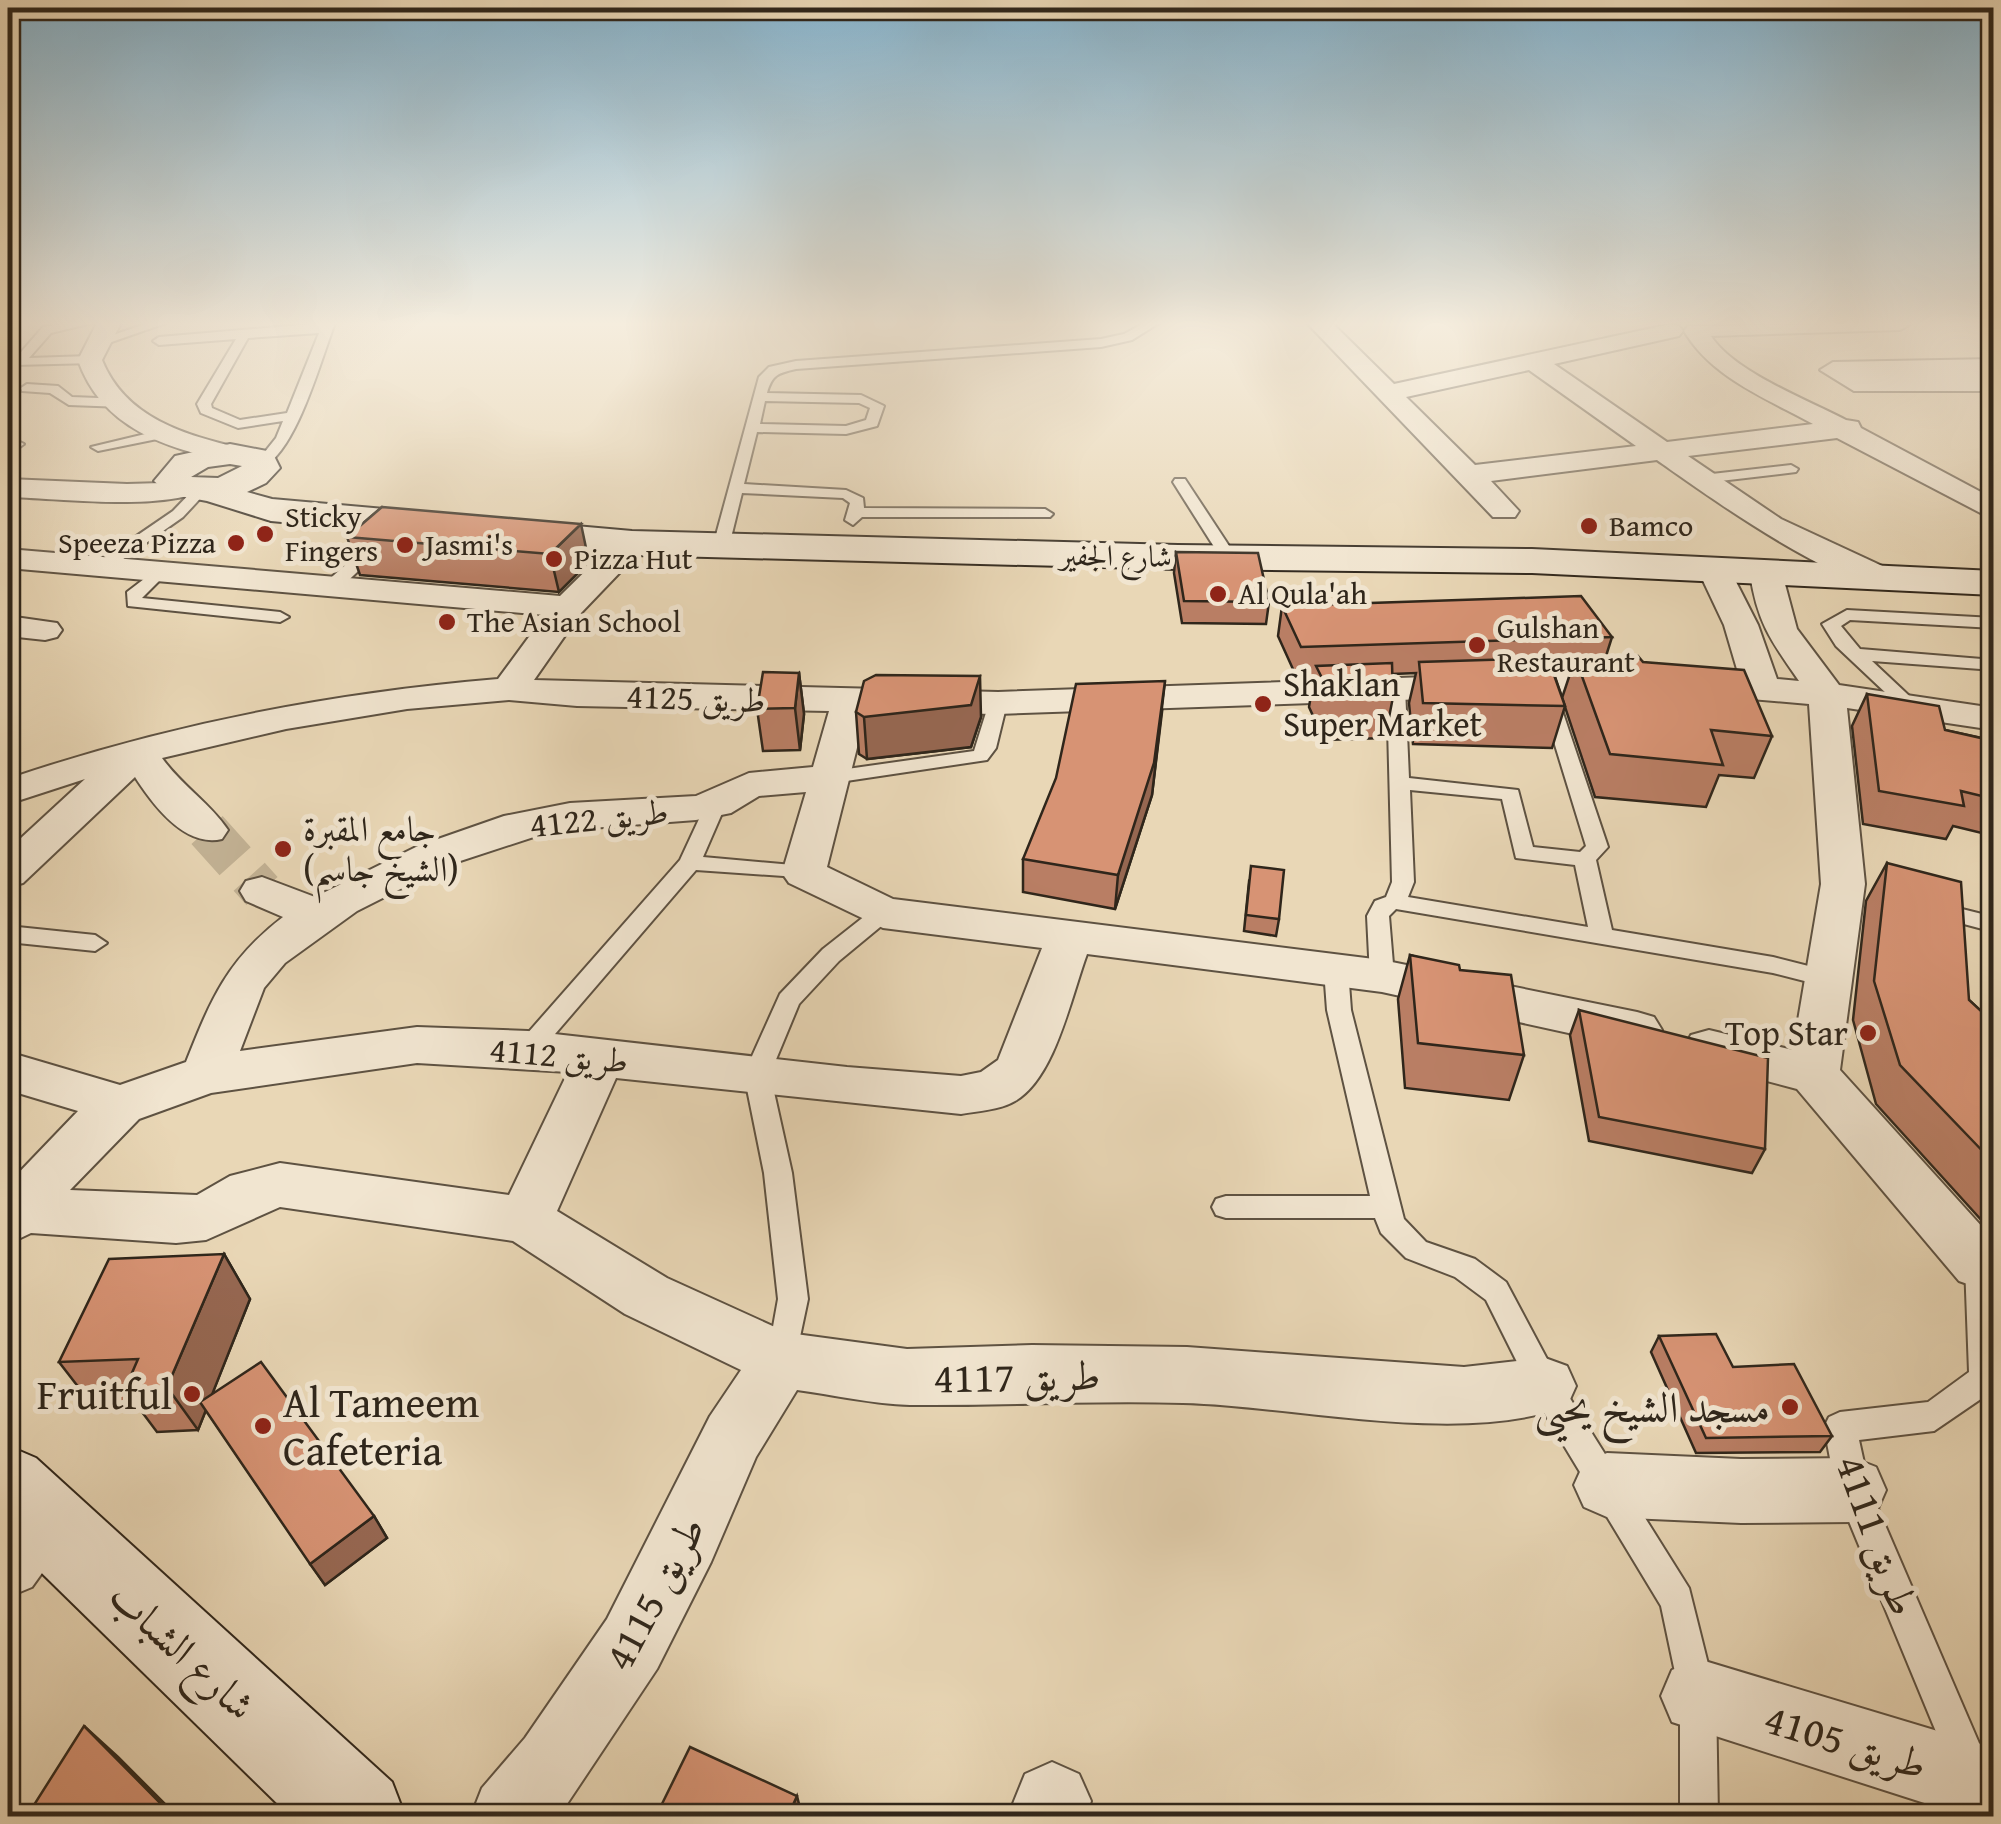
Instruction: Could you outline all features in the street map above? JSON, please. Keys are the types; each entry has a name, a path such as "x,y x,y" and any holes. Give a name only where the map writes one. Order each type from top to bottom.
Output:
{"street":[{"path":"128,408 184,468"},
{"path":"1402,408 1504,512"},
{"path":"1602,408 1745,510 1800,542 1880,578"},
{"path":"1809,408 1993,510"},
{"path":"1466,475 1848,428"},
{"path":"184,468 250,464"},
{"path":"184,468 250,464"},
{"path":"250,464 269,490 300,512"},
{"name":"شارع الجفير","path":"8,488 127,493 184,468 247,505 402,524 632,543 1229,558 1532,561 1994,582"},
{"path":"1745,510 1808,575"},
{"path":"509,689 568,608 632,543"},
{"path":"8,558 568,608"},
{"path":"1714,570 1741,625 1761,687 1994,719"},
{"path":"850,702 804,874 883,914 1359,973 1590,1018 1814,1074 1828,979 1852,887 1827,694 1780,630 1767,591 1766,573"},
{"path":"1741,625 1780,630"},
{"path":"8,626 45,630"},
{"name":"طريق 4125","path":"8,792 138,752 286,718 407,698 509,689 577,695 998,702 1615,681 1761,687"},
{"path":"8,873 138,752 161,786 207,830"},
{"path":"8,765 46,778"},
{"name":"طريق 4122","path":"206,1075 248,975 318,914 383,878 483,836 551,818 716,804 749,785 833,777"},
{"path":"262,891 318,914"},
{"name":"طريق 4112","path":"14,1215 100,1122 122,1105 206,1075 417,1045 528,1048 847,1086 961,1095 995,1088 1019,1071 1068,939"},
{"path":"525,1220 600,1058"},
{"path":"8,1071 122,1105"},
{"name":"طريق 4111","path":"1814,1074 1986,1266"},
{"name":"طريق 4117","path":"14,1215 176,1220 206,1216 250,1192 280,1184 525,1220 646,1296 782,1360 907,1377 1032,1373 1187,1375 1464,1396 1545,1386"},
{"name":"طريق 4115","path":"510,1816 552,1765 632,1644 687,1538 733,1436 782,1360"},
{"path":"1606,1485 1742,1491 1853,1490"},
{"name":"شارع الشباب","path":"19,1522 358,1816"},
{"name":"طريق 4105","path":"1698,1696 1985,1795"}],"lane":[{"path":"205,408 238,424 293,416"},
{"path":"250,464 284,439 296,408"},
{"path":"721,546 757,408"},
{"path":"752,428 855,430 872,423 876,408"},
{"path":"8,440 17,444 8,452"},
{"path":"98,448 184,468 178,514 103,566"},
{"path":"1703,479 1791,469"},
{"path":"1180,482 1229,558"},
{"path":"736,488 838,491 858,500 854,518 1045,514"},
{"path":"332,586 402,524"},
{"path":"162,571 132,596 134,602 280,617"},
{"path":"1912,707 1842,642 1831,624 1847,615 1994,623"},
{"path":"1858,654 1994,666"},
{"path":"1545,684 1597,847 1585,859"},
{"path":"1396,688 1403,783 1403,882 1396,902"},
{"name":"طريق 4122","path":"833,777 980,756 986,748 998,702"},
{"path":"1403,783 1511,794 1524,853 1585,859"},
{"path":"528,1048 690,863 716,804"},
{"path":"1585,859 1602,937"},
{"path":"690,863 804,874"},
{"path":"1700,1816 1698,1696 1676,1600 1545,1386 1496,1291 1465,1268 1416,1250 1390,1224 1339,1010 1359,973 1383,906 1396,902 1774,965 1828,979"},
{"path":"1918,905 1994,925"},
{"path":"782,1360 793,1299 778,1173 757,1074 789,1000 831,955 883,914"},
{"path":"8,934 95,943"},
{"path":"1226,1207 1386,1207"},
{"name":"طريق 4111","path":"1985,1795 1853,1490 1840,1427 1934,1416 1985,1378 1986,1266"}],"building":[{"path":"382,507 581,524 550,554 347,537"},
{"path":"1176,552 1258,553 1269,602 1184,601"},
{"path":"1581,596 1612,637 1301,647 1282,606"},
{"path":"1638,656 1643,662 1744,670 1772,736 1711,730 1723,765 1610,754 1575,657"},
{"path":"1548,658 1565,706 1423,703 1419,662"},
{"path":"1392,663 1393,697 1332,698 1316,666"},
{"path":"763,672 799,673 795,708 757,709"},
{"path":"876,675 980,676 971,705 864,717 856,712 864,681"},
{"path":"1165,681 1154,763 1118,875 1023,859 1056,778 1076,684"},
{"path":"1867,694 1939,706 1945,730 1994,741 1994,799 1961,791 1964,806 1879,791"},
{"path":"1887,863 1961,882 1969,1000 1994,1023 1994,1163 1900,1065 1874,981"},
{"path":"1251,866 1284,870 1279,919 1246,915"},
{"path":"1410,955 1459,965 1460,970 1511,975 1524,1055 1418,1043"},
{"path":"1579,1010 1768,1058 1765,1149 1599,1117"},
{"path":"224,1254 167,1387 125,1389 138,1359 59,1362 109,1259"},
{"path":"1716,1334 1733,1367 1794,1364 1832,1436 1706,1438 1659,1336"},
{"path":"261,1362 374,1516 310,1564 200,1402"},
{"path":"84,1726 173,1816 27,1816"},
{"path":"690,1747 797,1796 788,1816 658,1816"}],"tunnel":[{"path":"207,830 262,891"}],"place":[{"name":"Bamco","path":"1589,526"},
{"name":"Sticky Fingers","path":"265,534"},
{"name":"Speeza Pizza","path":"236,543"},
{"name":"Jasmi's","path":"405,545"},
{"name":"Pizza Hut","path":"554,559"},
{"name":"Al Qula'ah","path":"1218,594"},
{"name":"The Asian School","path":"447,622"},
{"name":"Gulshan Restaurant","path":"1477,645"},
{"name":"Shaklan Super Market","path":"1263,704"},
{"name":"جامع المقبرة (الشيخ جاسم)","path":"283,849"},
{"name":"Top Star","path":"1868,1033"},
{"name":"Fruitful","path":"192,1394"},
{"name":"مسجد الشيخ يحيى","path":"1790,1407"},
{"name":"Al Tameem Cafeteria","path":"263,1426"}]}
